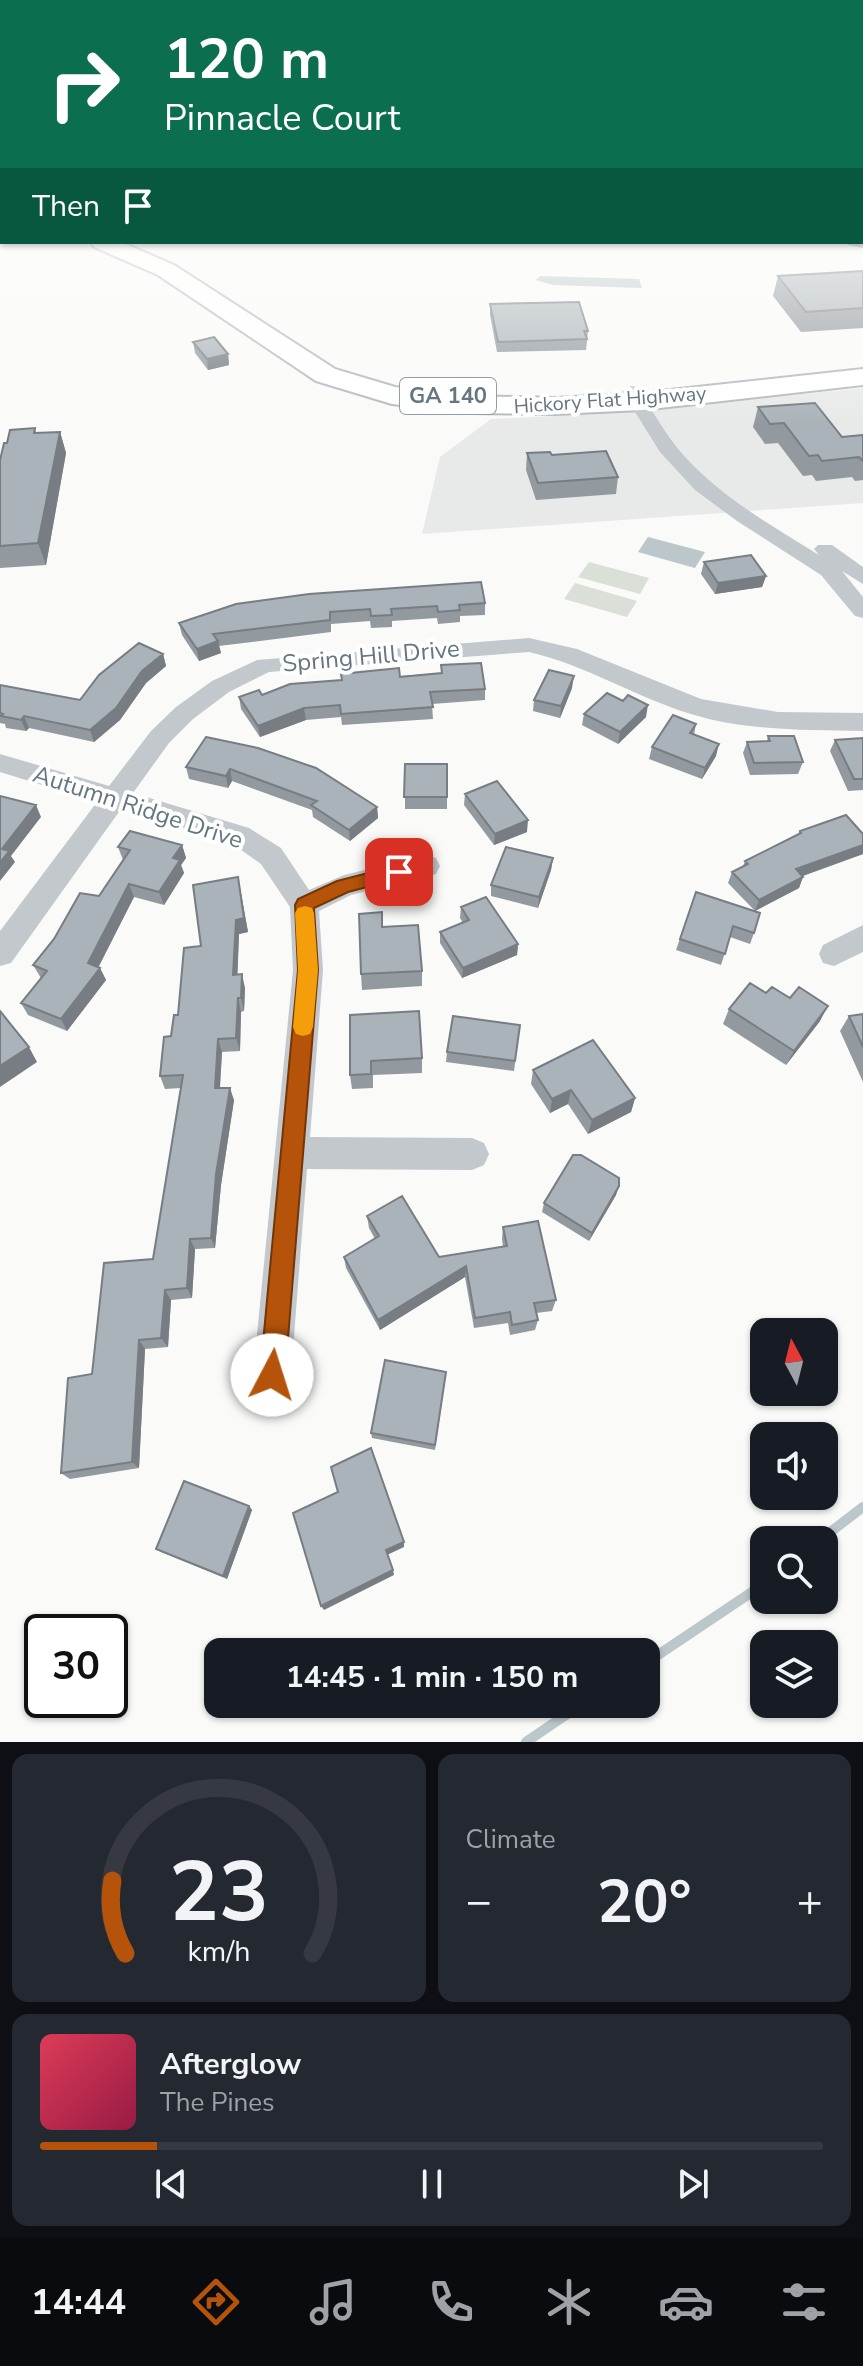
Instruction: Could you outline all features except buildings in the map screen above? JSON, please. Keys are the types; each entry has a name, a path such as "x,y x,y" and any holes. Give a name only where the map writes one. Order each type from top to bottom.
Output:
{"main road":[{"name":"Hickory Flat Highway","path":"149,262 274,342 352,375 427,394 514,398 644,395 863,377"},
{"name":"Hickory Flat Highway","path":"644,395 863,370"}],"street":[{"path":"644,395 721,480 843,559 863,577"},
{"path":"644,395 667,448 702,486 744,517 829,570 861,607"},
{"name":"Spring Hill Drive","path":"0,954 160,737 188,707 225,681 265,665 529,645 569,654 696,707 778,721 863,722"},
{"name":"Autumn Ridge Drive","path":"0,763 239,835 271,856 304,905"},
{"path":"272,1375 308,970 304,905 344,886 426,866"},
{"path":"834,954 863,937"},
{"path":"292,1153 472,1154"}],"shaded area":[{"path":"540,276 639,279 642,288 553,285 536,280"},
{"path":"863,388 863,503 422,534 440,457 491,419 610,413"},
{"path":"648,537 705,552 695,568 638,552"},
{"path":"589,562 649,578 640,594 578,577"},
{"path":"575,583 637,601 627,617 564,599"}],"waterway":[{"path":"838,1526 863,1507"},
{"path":"660,1654 750,1593"},
{"path":"526,1742 561,1718"}],"slow traffic":[{"path":"303,1027 308,970 305,913"}],"route":[{"path":"272,1375 308,970 304,905 344,886 399,872"}]}
